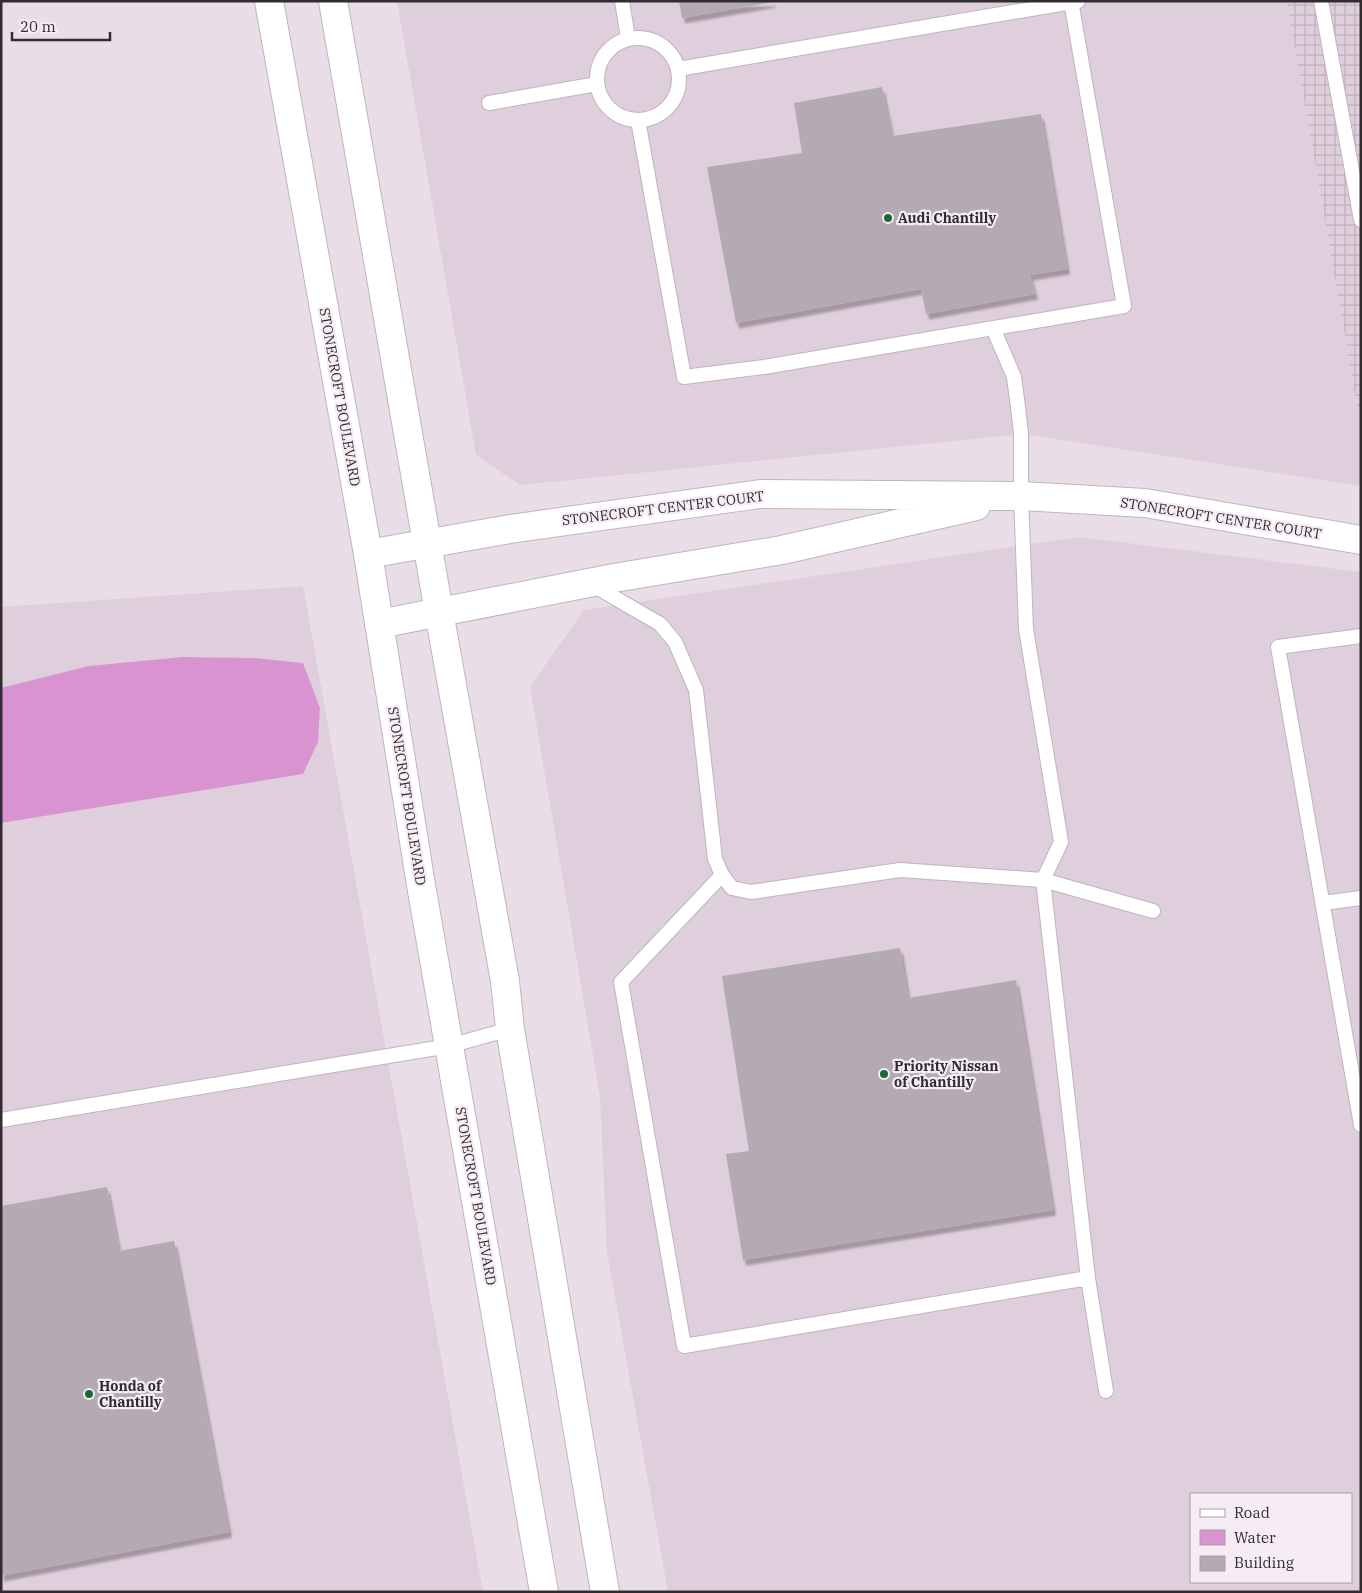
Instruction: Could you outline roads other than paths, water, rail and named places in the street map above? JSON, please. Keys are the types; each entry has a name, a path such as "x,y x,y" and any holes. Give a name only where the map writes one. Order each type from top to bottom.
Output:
{"main road":[{"name":"STONECROFT BOULEVARD","path":"269,1 368,554 421,885 544,1592"},
{"path":"333,1 505,981 510,1029 605,1592"},
{"name":"STONECROFT CENTER COURT","path":"368,554 510,529 760,494 1021,496 1145,503 1361,540"},
{"name":"STONECROFT CENTER COURT","path":"379,624 589,583 782,550 1021,496"}],"lane":[{"path":"622,1 628,38"},
{"path":"1320,1 1361,220"},
{"path":"638,120 684,377 764,367 1124,306 1073,2 678,69"},
{"path":"643,37 656,41 669,51 678,69 679,85 672,102 666,109 654,117 638,120 618,116 606,107 598,93 596,77 600,60 612,46 628,38 643,37"},
{"path":"489,103 597,84"},
{"path":"993,328 1014,377 1021,434 1021,496 1026,629 1061,842 1043,880 1088,1278 1106,1391"},
{"path":"589,583 660,624 675,642 696,690 714,858 722,875 732,888 751,892 900,870 1043,880 1153,911"},
{"path":"1361,636 1278,647 1361,1125"},
{"path":"722,875 621,982 684,1346 1088,1278"},
{"path":"1323,903 1361,898"},
{"path":"1,1120 450,1046 510,1029"}],"water":[{"path":"182,657 254,658 303,663 320,708 318,742 303,774 1,823 1,688 89,666"}],"place":[{"name":"Audi Chantilly","path":"888,218"},
{"name":"Priority Nissan of Chantilly","path":"884,1074"},
{"name":"Honda of Chantilly","path":"89,1394"}]}
